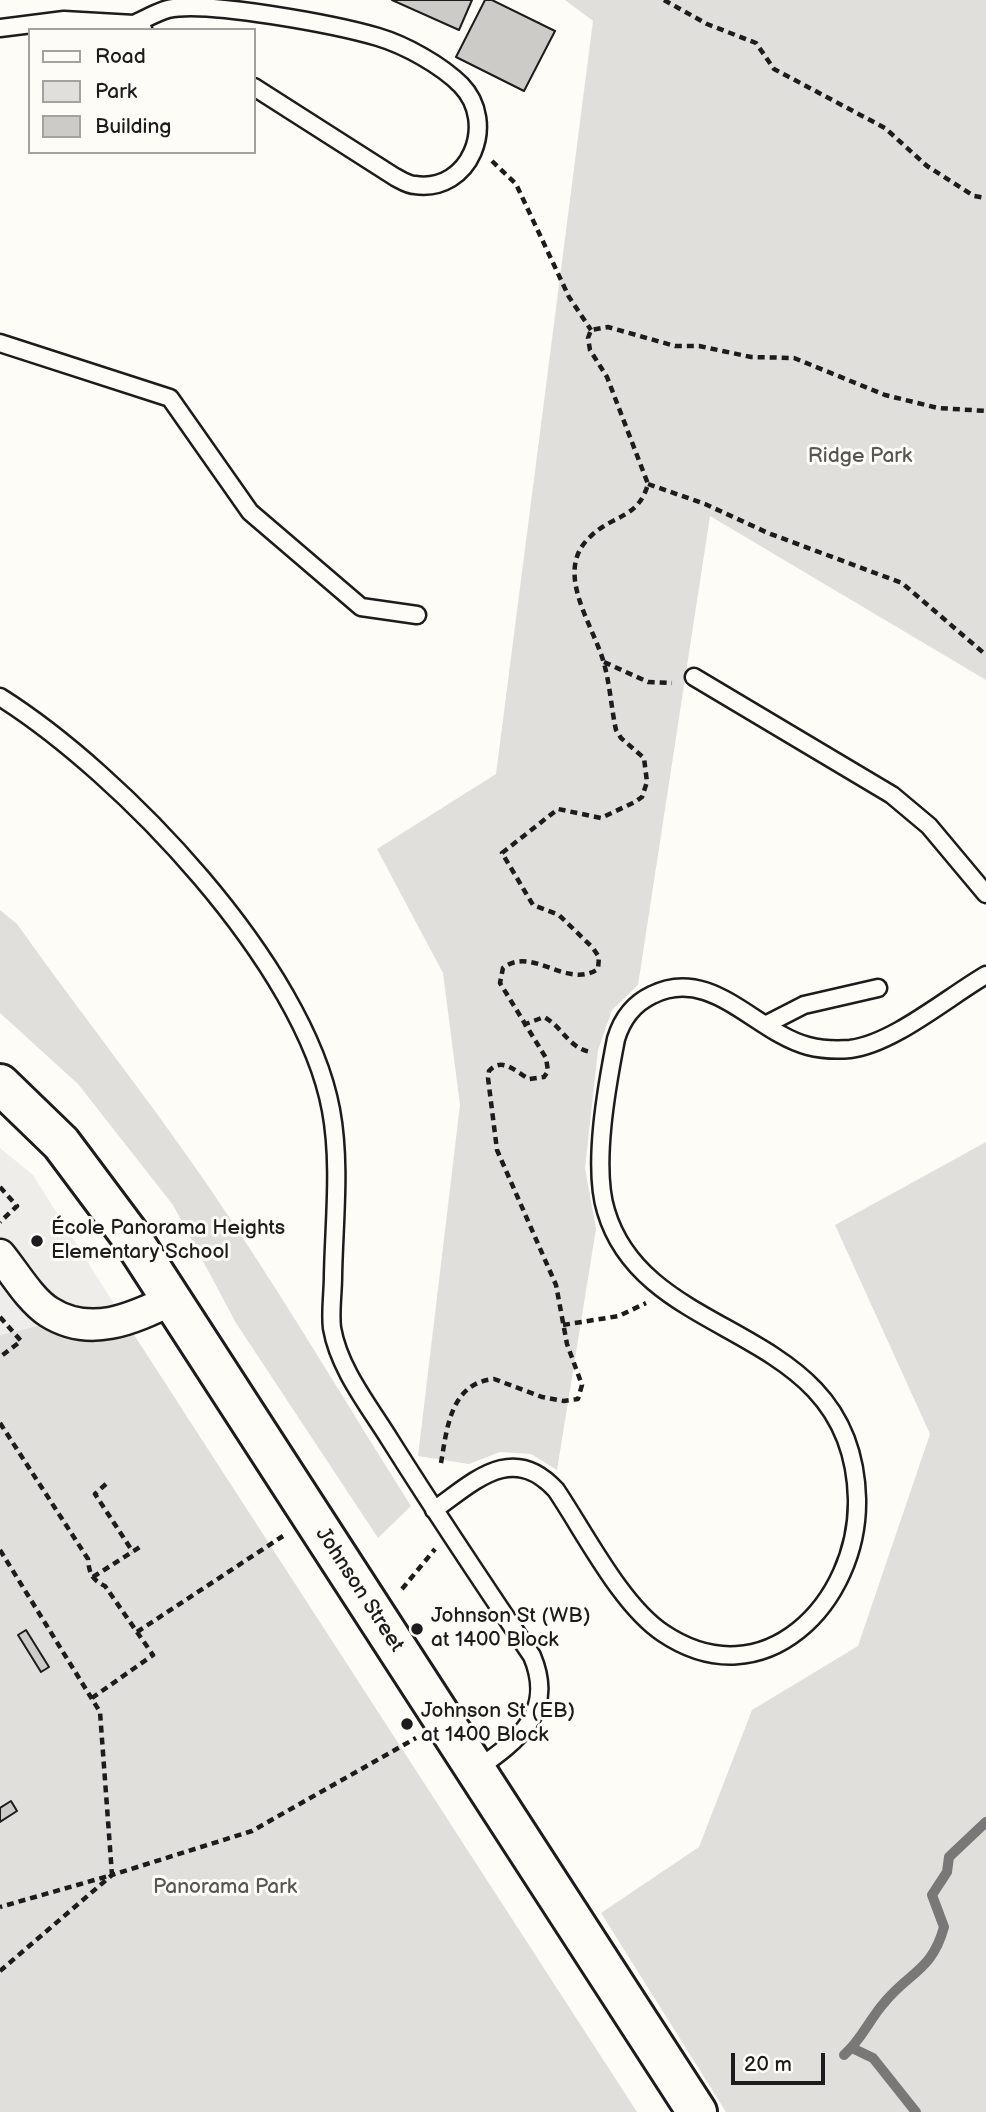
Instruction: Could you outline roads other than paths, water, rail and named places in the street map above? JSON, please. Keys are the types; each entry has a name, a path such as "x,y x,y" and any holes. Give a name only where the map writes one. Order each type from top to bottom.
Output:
{"street":[{"name":"Johnson Street","path":"0,1084 61,1143 96,1186 697,2112"},
{"path":"0,1255 48,1311 86,1324 125,1322 171,1300"}],"lane":[{"path":"0,28 64,20 139,27 170,9 230,10 380,38 431,63 461,85 477,115 478,131 474,152 466,166 452,176 414,185 395,177 256,88"},
{"path":"0,343 170,398 250,512 362,607 417,615"},
{"path":"694,677 892,795 929,826 986,894"},
{"path":"0,696 78,755 151,822 208,886 258,954 305,1029 321,1070 331,1112 336,1162 332,1328 351,1377 434,1510 532,1656 541,1683 538,1702 528,1723 515,1740 476,1769"},
{"path":"434,1510 485,1474 504,1468 527,1469 547,1480 556,1490 627,1598 644,1618 681,1644 707,1653 742,1655 779,1644 809,1623 831,1597 843,1573 856,1526 856,1482 842,1433 827,1405 799,1373 659,1288 620,1244 603,1200 600,1160 613,1055 621,1022 646,998 672,988 706,991 808,1046 852,1049 873,1042 903,1026 986,975"},
{"path":"765,1024 804,1005 878,988"}],"waterway":[{"path":"844,2055 856,2043 884,2003 933,1953 944,1927 932,1895 947,1872 949,1857 986,1822"},
{"path":"852,2048 873,2058 916,2112"}],"place":[{"name":"École Panorama Heights Elementary School","path":"37,1241"},
{"name":"Johnson St (WB) at 1400 Block","path":"417,1629"},
{"name":"Johnson St (EB) at 1400 Block","path":"407,1724"}],"park label":[{"name":"Ridge Park","path":"860,457"},
{"name":"Panorama Park","path":"225,1888"}]}
